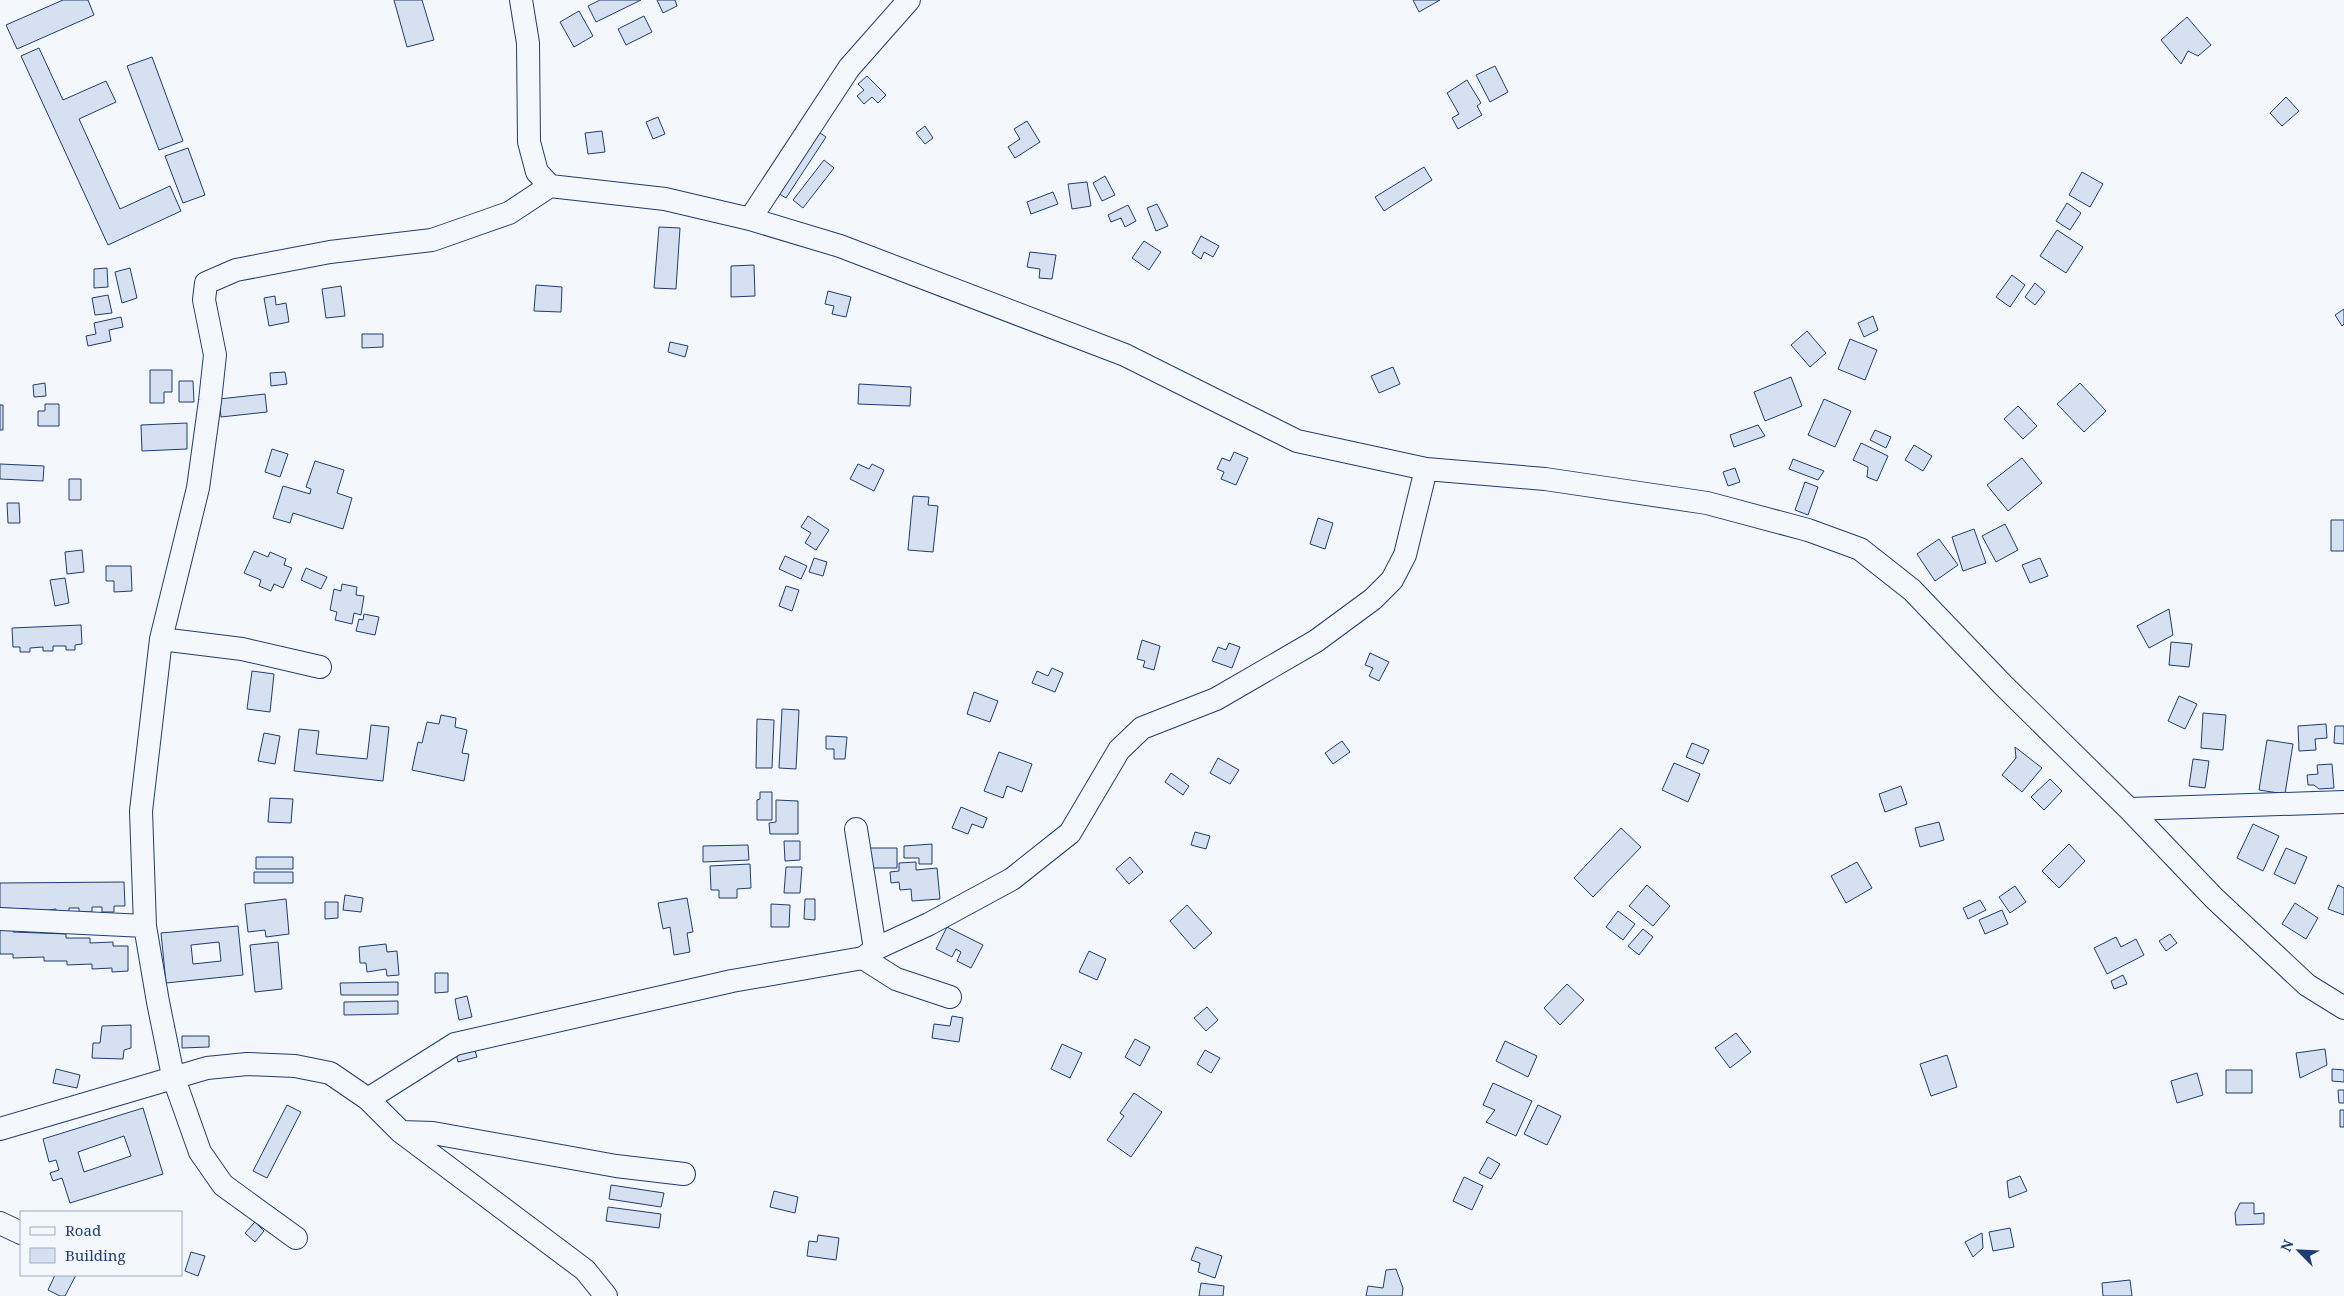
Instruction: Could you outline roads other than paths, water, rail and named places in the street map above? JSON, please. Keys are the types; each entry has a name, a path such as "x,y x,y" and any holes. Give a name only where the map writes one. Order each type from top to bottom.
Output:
{"street":[{"path":"521,0 528,43 529,142 536,172 550,186 665,199 750,218 840,246 1124,355 1297,441 1426,470 1545,479 1707,503 1808,530 1860,549 1912,590 2003,685 2129,809 2214,898 2307,985 2344,1008"},
{"path":"750,218 849,68 909,0"},
{"path":"296,1238 223,1185 200,1152 173,1076 145,926 140,812 161,638 198,488 210,401 214,355 204,300 206,283 236,270 330,252 432,240 509,212 550,186"},
{"path":"368,1099 455,1044 703,987 869,954 1012,879 1070,833 1118,750 1142,728 1216,699 1316,641 1373,599 1392,580 1405,555 1426,470"},
{"path":"161,638 242,649 320,667"},
{"path":"2129,809 2344,802"},
{"path":"856,829 869,954 896,978 950,997"},
{"path":"0,919 145,926"},
{"path":"0,1129 173,1076 207,1068 247,1064 295,1066 330,1073 368,1099 401,1132 585,1270 606,1296"},
{"path":"401,1132 433,1133 616,1166 684,1174"},
{"path":"0,1224 20,1233"}]}
